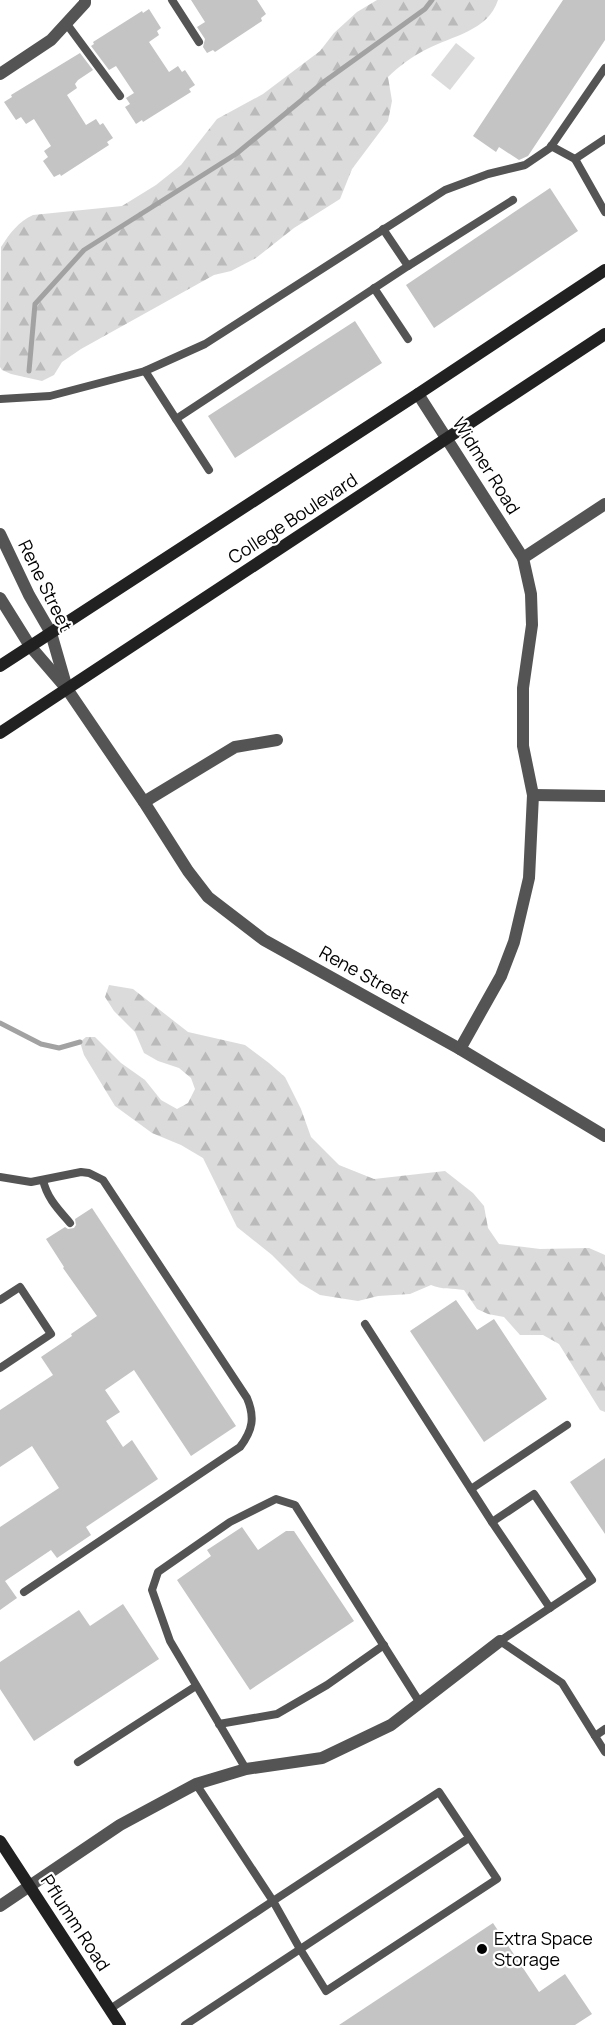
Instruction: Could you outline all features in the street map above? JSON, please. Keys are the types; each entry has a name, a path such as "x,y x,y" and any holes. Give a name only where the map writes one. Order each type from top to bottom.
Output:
{"main road":[{"name":"College Boulevard","path":"0,666 605,270"},
{"name":"College Boulevard","path":"0,733 605,334"},
{"name":"Pflumm Road","path":"0,1841 120,2025"}],"street":[{"path":"0,74 51,39 85,3 85,0"},
{"name":"Widmer Road","path":"418,394 523,558 531,594 532,625 523,688 524,746 533,795 529,878 514,942 501,976 460,1049"},
{"path":"523,558 605,504"},
{"name":"Rene Street","path":"0,534 29,595 51,633 67,688"},
{"name":"Rene Street","path":"0,598 30,646 67,688 188,871 208,897 264,940 460,1049 605,1136"},
{"path":"144,802 235,747 277,740"},
{"path":"533,795 605,796"},
{"path":"0,1906 120,1826 196,1784 246,1769 322,1758 391,1725 500,1641"}],"lane":[{"path":"172,0 199,42"},
{"path":"66,23 120,96"},
{"path":"0,399 50,396 145,371 204,344 445,190 488,174 525,165 551,146 605,68"},
{"path":"575,159 605,139"},
{"path":"551,146 575,159 605,212"},
{"path":"176,419 374,288 513,200"},
{"path":"383,230 408,266"},
{"path":"374,288 408,339"},
{"path":"145,371 209,470"},
{"path":"0,1177 31,1182 81,1172 103,1180 247,1398 251,1407 253,1426 240,1447 24,1592"},
{"path":"43,1180 46,1191 54,1204 70,1223"},
{"path":"0,1300 20,1287 51,1334 0,1368"},
{"path":"365,1324 550,1608"},
{"path":"471,1489 567,1425"},
{"path":"492,1522 534,1494 592,1580 500,1641 562,1683 605,1752"},
{"path":"246,1769 170,1641 152,1590 158,1572 230,1522 276,1498 294,1505 420,1703"},
{"path":"219,1724 277,1714 327,1685 384,1645"},
{"path":"78,1762 196,1686"},
{"path":"595,1736 605,1729"},
{"path":"110,2009 273,1901 439,1792 497,1878 326,1991 273,1901 196,1784"},
{"path":"185,2025 469,1838"}],"green space":[{"path":"377,0 498,0 493,10 478,26 411,58 388,77 392,101 388,121 352,169 340,199 294,228 256,258 231,271 214,275 81,349 62,362 54,375 42,381 2,370 0,367 1,247 19,225 33,215 122,206 156,185 181,165 217,119 263,94 320,51 334,33 357,12"},
{"path":"456,43 475,58 450,90 431,75"},
{"path":"109,985 133,989 188,1032 245,1045 269,1063 285,1077 301,1109 311,1137 339,1165 374,1179 445,1171 473,1193 484,1206 488,1228 499,1244 540,1249 589,1248 605,1255 605,1412 600,1410 559,1344 543,1335 520,1335 504,1317 477,1309 464,1290 431,1285 410,1294 378,1296 358,1301 320,1295 300,1283 272,1255 237,1227 203,1158 181,1145 152,1133 115,1106 84,1055 80,1042 86,1037 95,1037 121,1063 145,1080 161,1100 177,1109 188,1103 195,1089 191,1078 179,1068 158,1061 144,1053 135,1032 114,1011 105,997"}],"building":[{"path":"191,0 257,0 266,14 261,18 262,21 215,52 213,50 207,53 203,47 205,39 197,27 205,22"},
{"path":"563,0 605,0 605,40 528,156 519,160 499,147 496,152 473,136"},
{"path":"149,9 161,28 157,31 159,35 149,42 169,72 178,66 182,72 185,70 195,85 189,89 191,92 136,124 125,107 130,104 126,98 134,93 116,66 109,70 91,46 93,42 142,11 143,13"},
{"path":"80,53 93,70 78,80 75,84 77,88 67,95 86,125 96,119 100,125 103,123 113,138 107,142 109,145 61,176 60,174 54,177 43,161 48,157 44,151 51,146 34,119 26,124 21,117 16,120 4,102 12,97 11,95"},
{"path":"550,188 578,231 434,328 406,285"},
{"path":"355,321 382,363 235,458 208,416"},
{"path":"92,1208 236,1426 191,1456 134,1370 105,1390 120,1412 106,1421 123,1447 132,1440 158,1479 86,1527 91,1535 57,1558 51,1550 5,1581 17,1598 0,1610 0,1527 59,1488 32,1446 0,1467 0,1410 53,1375 41,1357 97,1316 63,1268 46,1239 65,1227 74,1228 75,1219"},
{"path":"456,1300 477,1330 494,1319 547,1399 484,1442 410,1331"},
{"path":"605,1458 605,1534 570,1482"},
{"path":"242,1527 258,1550 286,1531 294,1531 354,1621 250,1690 177,1580 211,1556 207,1550"},
{"path":"123,1604 159,1659 34,1741 0,1689 0,1662 79,1610 90,1626"},
{"name":"Extra Space Storage","path":"493,1923 539,1992 565,1974 592,2014 575,2025 339,2025"}],"waterway":[{"path":"29,371 35,304 84,250 236,154 325,81 425,9 432,0"},
{"path":"0,1023 41,1044 59,1048 80,1042"}],"place":[{"name":"Extra Space Storage","path":"482,1949"}]}
